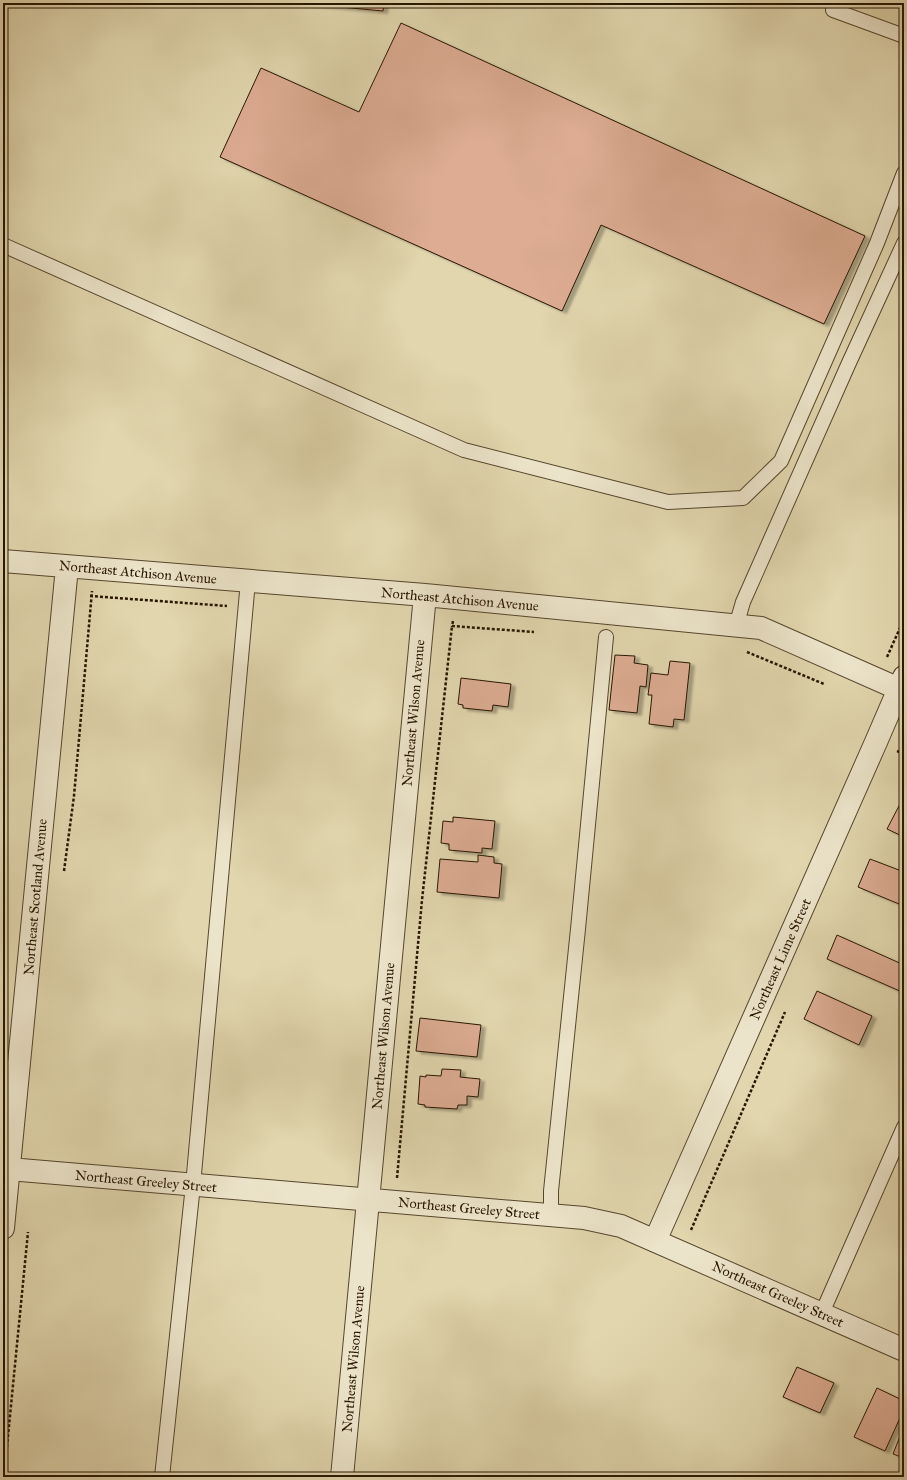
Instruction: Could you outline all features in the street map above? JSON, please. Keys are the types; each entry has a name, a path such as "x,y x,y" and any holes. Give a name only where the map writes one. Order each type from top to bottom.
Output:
{"street":[{"name":"Northeast Atchison Avenue","path":"3,561 425,595 761,628 902,686"},
{"name":"Northeast Scotland Avenue","path":"3,1228 67,566"},
{"name":"Northeast Wilson Avenue","path":"342,1477 425,595"},
{"name":"Northeast Lime Street","path":"655,1241 902,686"},
{"name":"Northeast Greeley Street","path":"9,1169 584,1218 621,1226 904,1350"}],"lane":[{"path":"833,10 904,36"},
{"path":"3,245 464,450 668,502 743,498 781,461 877,243 904,173"},
{"path":"736,626 742,602 904,243"},
{"path":"162,1477 193,1185 248,581"},
{"path":"550,1215 551,1191 606,637"},
{"path":"822,1313 904,1127"}],"path":[{"path":"62,878 74,796 92,596 93,569"},
{"path":"64,594 246,608"},
{"path":"396,1202 397,1175 422,900 455,598"},
{"path":"886,659 904,619"},
{"path":"452,626 536,632"},
{"path":"741,650 829,686"},
{"path":"895,759 898,752"},
{"path":"690,1233 786,1010"},
{"path":"4,1477 29,1226"}],"building":[{"path":"299,3 384,3 383,11"},
{"path":"401,23 865,236 824,324 601,225 562,311 220,157 261,68 359,112"},
{"path":"615,655 635,656 634,663 648,665 646,687 640,686 637,713 609,710"},
{"path":"670,661 690,663 684,720 674,719 673,727 649,724 652,695 648,695 651,673 668,675"},
{"path":"461,678 511,684 508,707 493,705 492,711 463,708 463,705 458,704"},
{"path":"901,802 904,804 904,837 887,829"},
{"path":"453,817 495,821 492,849 482,848 482,853 449,850 449,844 441,843 443,821 453,822"},
{"path":"478,855 494,857 494,863 502,864 499,898 437,892 440,859 478,862"},
{"path":"870,859 904,872 904,906 858,887"},
{"path":"837,935 904,965 904,989 902,992 827,959"},
{"path":"817,991 872,1016 859,1045 804,1019"},
{"path":"420,1018 481,1025 477,1057 416,1051"},
{"path":"442,1069 461,1070 460,1077 480,1079 478,1097 467,1096 467,1105 458,1105 457,1109 425,1107 425,1105 418,1104 420,1076 441,1076"},
{"path":"797,1367 834,1383 820,1413 783,1397"},
{"path":"877,1388 904,1401 904,1409 885,1451 854,1437"},
{"path":"904,1426 904,1458 893,1454"}]}
